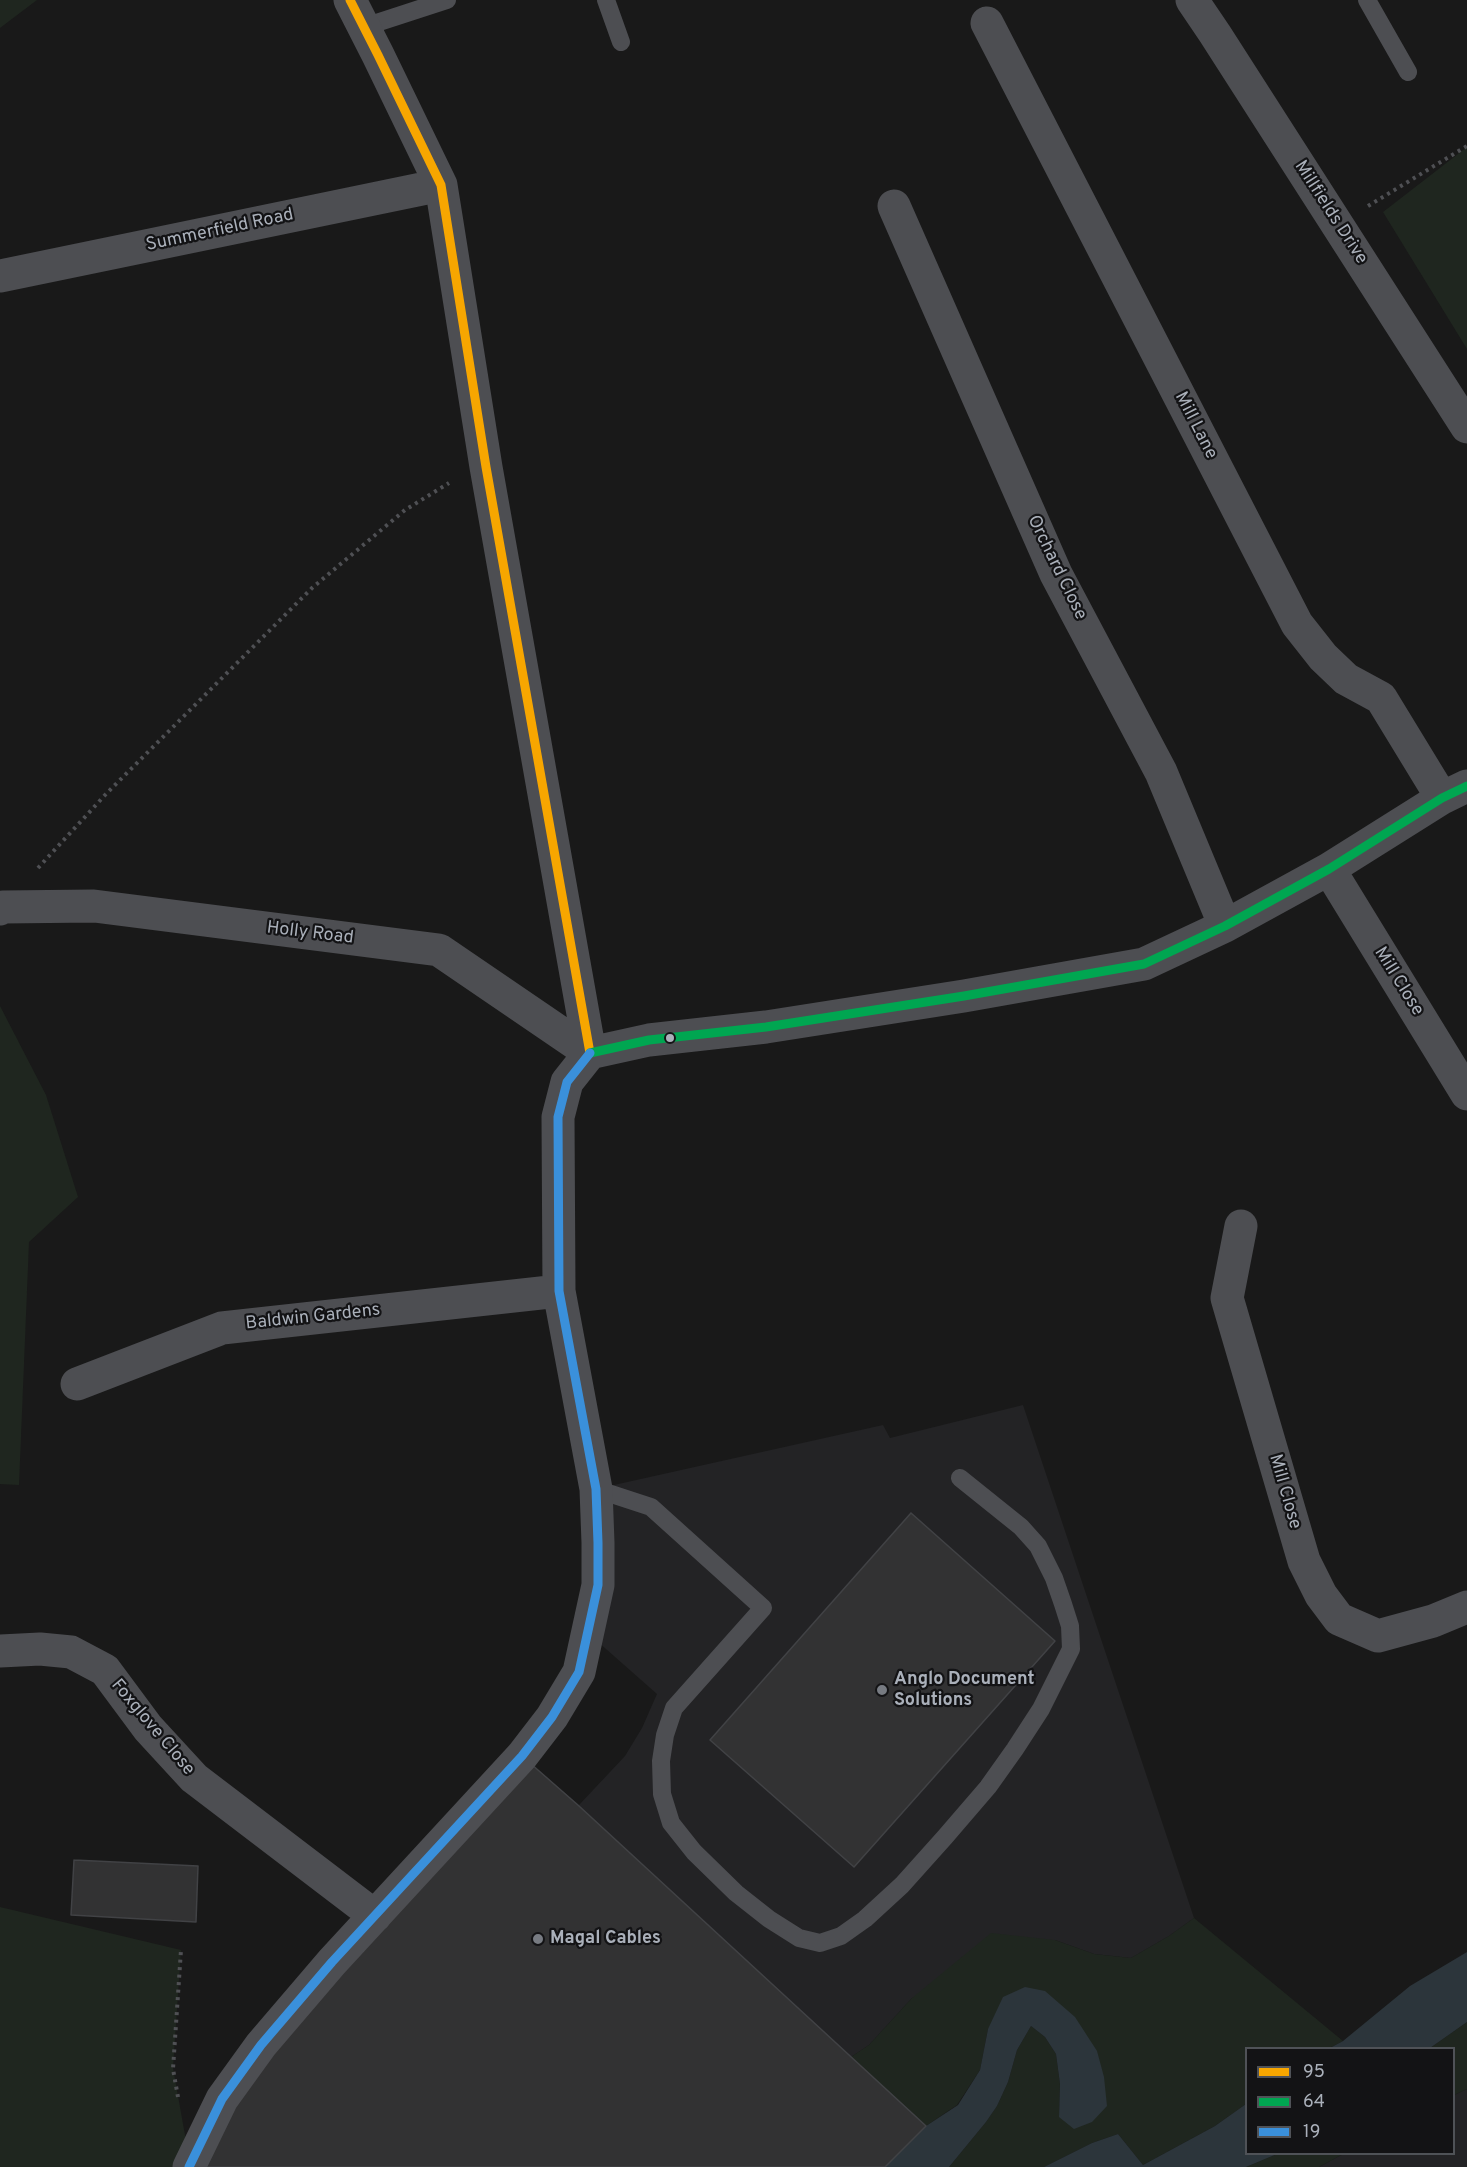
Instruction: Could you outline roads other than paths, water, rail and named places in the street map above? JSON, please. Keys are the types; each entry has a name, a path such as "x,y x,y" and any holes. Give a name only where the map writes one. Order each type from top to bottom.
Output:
{"street":[{"name":"Millfields Drive","path":"1192,0 1467,427"},
{"path":"357,14 441,185 486,467 590,1053"},
{"name":"Mill Lane","path":"987,23 1297,624 1323,657 1346,679 1381,698 1455,792"},
{"name":"Summerfield Road","path":"0,276 441,185"},
{"name":"Orchard Close","path":"894,206 1056,573 1161,772 1225,926"},
{"path":"189,2167 222,2099 261,2045 332,1962 522,1756 552,1717 579,1672 598,1585 596,1489 559,1291 558,1117 567,1082 590,1053 649,1040 766,1027 940,1000 1144,964 1225,926 1329,869 1455,792"},
{"name":"Mill Close","path":"1329,869 1467,1094"},
{"name":"Holly Road","path":"1,906 94,906 439,950 590,1053"},
{"name":"Mill Close","path":"1241,1226 1227,1298 1304,1561 1321,1595 1339,1619 1378,1636 1433,1622 1467,1607"},
{"name":"Baldwin Gardens","path":"77,1384 222,1328 559,1291"},
{"name":"Foxglove Close","path":"0,1651 40,1648 71,1652 105,1670 148,1728 194,1778 375,1916"}],"lane":[{"path":"357,14 447,0"},
{"path":"606,0 621,42"},
{"path":"1367,0 1408,72"},
{"path":"596,1489 651,1507 763,1608 674,1708 664,1735 662,1794 671,1823 694,1852 736,1893 769,1919 799,1938 820,1943 841,1936 902,1885 988,1787 1041,1708 1071,1649 1070,1626 1063,1604 1054,1578 1038,1546 1021,1527 960,1478"}],"place":[{"name":"Anglo Document Solutions","path":"882,1690"},
{"name":"Magal Cables","path":"538,1939"}]}
